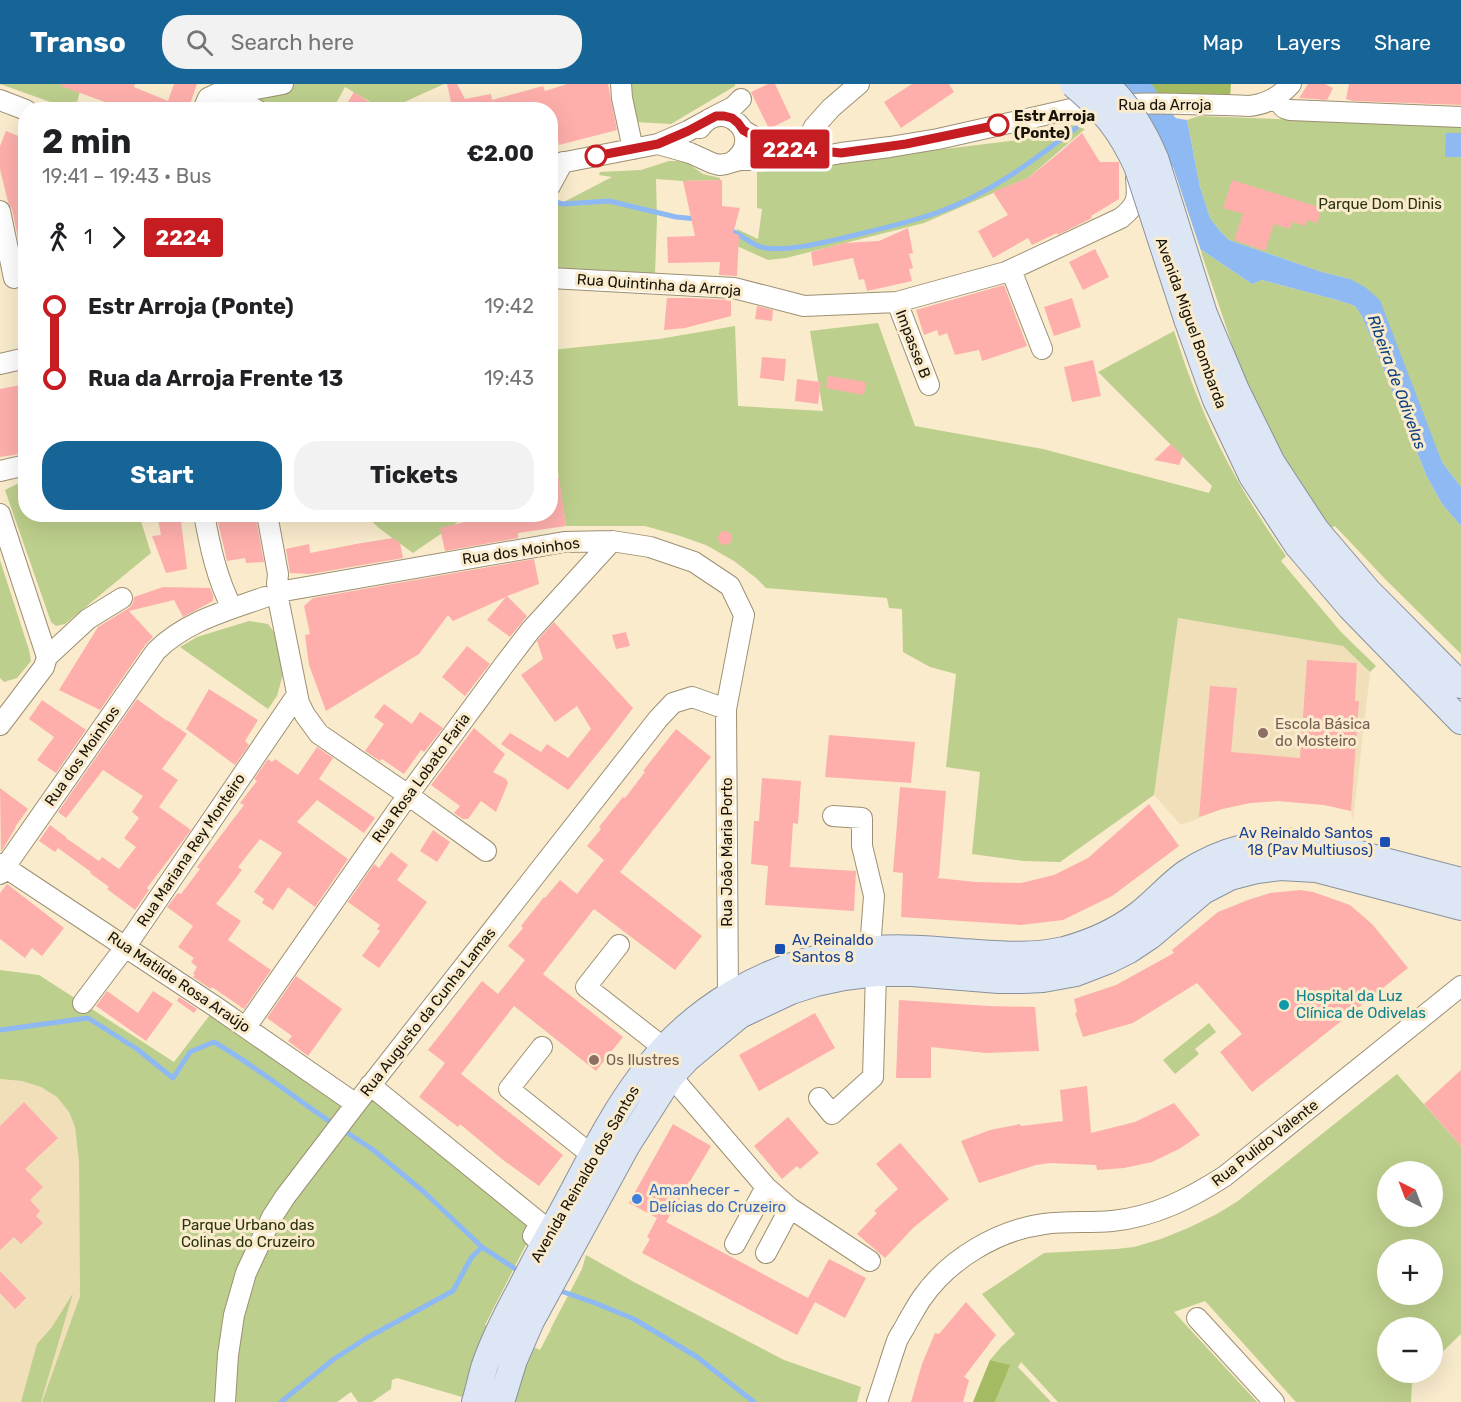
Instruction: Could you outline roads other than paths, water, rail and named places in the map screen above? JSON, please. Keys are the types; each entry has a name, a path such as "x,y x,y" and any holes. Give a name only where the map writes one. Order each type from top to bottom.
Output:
{"main road":[{"name":"Avenida Miguel Bombarda","path":"1073,84 1095,102 1113,123 1127,145 1196,317 1272,463 1316,530 1368,591 1461,685"},
{"name":"Avenida Miguel Bombarda","path":"1099,98 1128,110 1144,133 1155,158 1216,400 1252,476 1298,546 1351,608 1461,721"},
{"name":"Avenida Reinaldo dos Santos","path":"475,1402 486,1364 565,1259 627,1145 671,1076 688,1058 740,1015 791,991 844,977 873,961 909,948 1007,956 1054,952 1091,941 1136,916 1187,873 1207,861 1234,850 1269,842 1304,842 1334,847 1461,881"},
{"name":"Avenida Reinaldo dos Santos","path":"501,1402 514,1360 520,1316 544,1245 618,1110 641,1075 663,1048 728,994 785,968 812,959 873,961 912,973 999,980 1043,979 1076,973 1130,950 1203,891 1230,878 1257,870 1280,867 1316,869 1461,907"}],"street":[{"path":"206,102 208,98 223,87 256,89 283,84"},
{"path":"621,84 633,149"},
{"path":"804,149 814,127 831,108 859,84"},
{"name":"Rua Quintinha da Arroja","path":"558,278 734,288 804,306 897,302 1011,270 1121,218 1136,202 1136,176 1126,152 1108,125 1099,98 1058,84"},
{"name":"Rua da Arroja","path":"732,162 756,159 802,160 938,139 1071,109 1099,98 1249,106 1269,102 1291,84"},
{"path":"223,87 240,102"},
{"path":"1275,98 1284,108 1290,110 1461,117"},
{"path":"558,164 658,144 733,107 741,99 738,116 745,138 745,147 738,158 732,162 719,165 690,153 658,144"},
{"path":"0,100 18,107"},
{"path":"706,160 697,148 696,141 701,125 712,118 724,116 732,118 741,127"},
{"name":"Rua da Arroja","path":"741,127 771,146 841,153"},
{"path":"0,211 13,278"},
{"path":"1011,270 1042,349"},
{"name":"Impasse B","path":"897,302 929,385"},
{"path":"0,364 18,360"},
{"path":"0,471 18,467"},
{"path":"0,514 46,657 44,667 0,726"},
{"path":"206,522 217,571 232,608"},
{"path":"268,522 278,574 276,594 301,709 320,734 486,851"},
{"name":"Rua dos Moinhos","path":"2,868 156,651 181,631 232,608 276,594 564,542 612,541 651,547 694,562 730,586 744,615 726,709"},
{"name":"Rua Rosa Lobato Faria","path":"246,1027 408,795 504,664 530,631 612,541"},
{"path":"46,657 88,619 122,598"},
{"name":"Rua Mariana Rey Monteiro","path":"82,1002 126,946 297,695"},
{"name":"Rua Augusto da Cunha Lamas","path":"225,1402 228,1355 234,1315 246,1273 272,1217 285,1197 370,1085 658,719 673,703 692,697 726,709"},
{"name":"Rua João Maria Porto","path":"726,709 728,994"},
{"path":"819,1098 832,1114 873,1077 874,896 862,846 862,818 833,816"},
{"name":"Rua Matilde Rosa Araújo","path":"2,868 126,946 356,1104"},
{"path":"619,945 586,987 663,1048"},
{"name":"Rua Pulido Valente","path":"879,1398 898,1340 922,1298 941,1275 962,1258 1004,1235 1026,1228 1043,1224 1091,1223 1138,1217 1167,1208 1200,1192 1225,1176 1461,986"},
{"path":"542,1047 509,1089 593,1156"},
{"path":"671,1076 766,1187 790,1208 870,1261"},
{"path":"370,1085 540,1223 534,1236 544,1245"},
{"path":"735,1244 766,1187"},
{"path":"766,1253 790,1208"},
{"path":"1197,1318 1274,1402"}],"water":[{"path":"1150,114 1187,120 1200,187 1210,218 1229,240 1322,272 1350,279 1365,287 1380,300 1442,462 1461,487 1461,526 1442,504 1427,477 1362,316 1355,306 1262,280 1252,284 1200,249 1160,128"},
{"path":"1446,133 1461,133 1461,157 1445,157"}],"waterway":[{"name":"Ribeira de Odivelas","path":"1133,84 1165,129 1176,152"},
{"path":"729,230 761,247 775,249 827,242 914,220 955,206 992,187 1027,165 1076,128"},
{"path":"558,203 609,201 676,217 697,219"},
{"path":"0,1030 88,1018 137,1049 173,1078 190,1052 214,1042 245,1061 335,1125"},
{"path":"343,1130 372,1149 424,1192 482,1247"},
{"path":"281,1402 334,1359 365,1339 453,1291 471,1258 482,1247 520,1272"},
{"path":"555,1289 634,1319 697,1357 754,1402"}],"place":[{"name":"Estr Arroja (Ponte)","path":"998,125"},
{"name":"Escola Básica do Mosteiro","path":"1263,733"},
{"name":"Av Reinaldo Santos 18 (Pav Multiusos)","path":"1385,842"},
{"name":"Av Reinaldo Santos 8","path":"780,949"},
{"name":"Hospital da Luz Clínica de Odivelas","path":"1284,1005"},
{"name":"Os Ilustres","path":"594,1060"},
{"name":"Amanhecer - Delícias do Cruzeiro","path":"637,1199"}],"park label":[{"name":"Parque Dom Dinis","path":"1380,204"},
{"name":"Parque Urbano das Colinas do Cruzeiro","path":"248,1234"}]}
